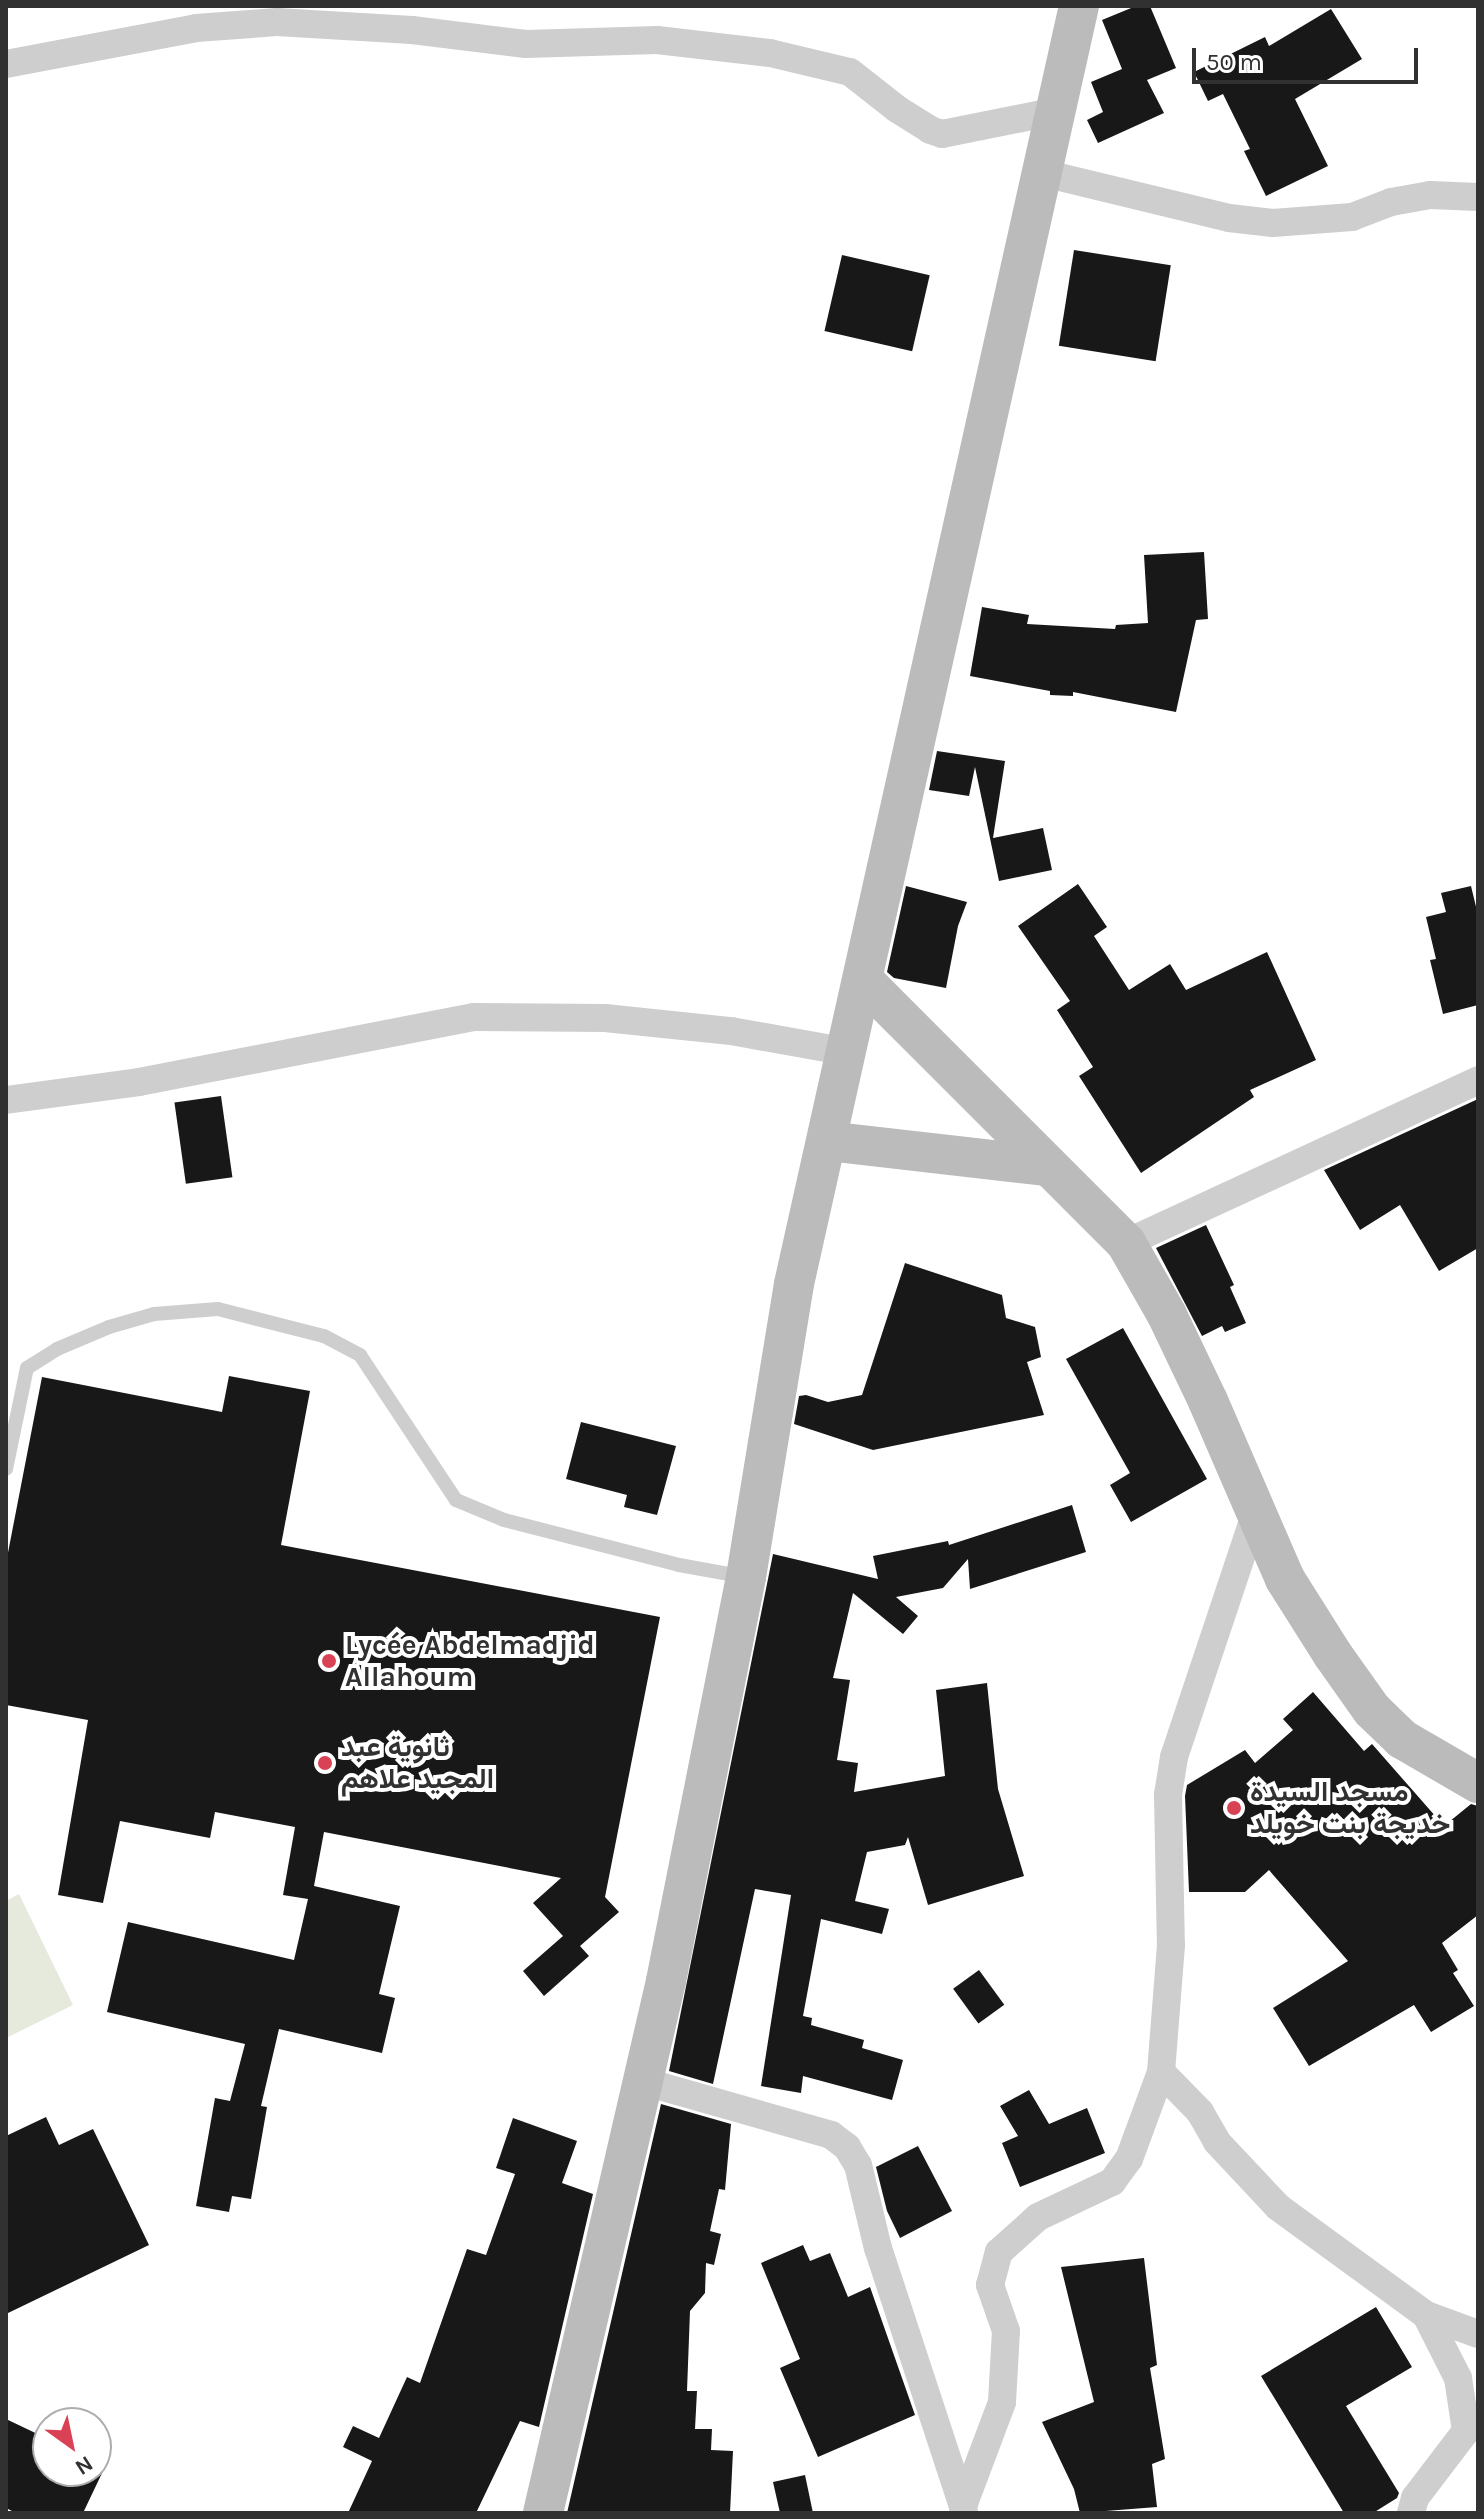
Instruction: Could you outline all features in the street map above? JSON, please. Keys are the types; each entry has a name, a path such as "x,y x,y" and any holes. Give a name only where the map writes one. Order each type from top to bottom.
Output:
{"main road":[{"path":"543,2513 642,2081 746,1577 794,1284 1079,6"},
{"path":"864,981 1126,1243 1167,1315 1285,1579 1372,1710 1402,1739 1478,1783"},
{"path":"827,1141 1048,1166"}],"street":[{"path":"6,64 196,28 277,22 412,30 526,44 657,40 770,53 850,72 908,116 942,134 1057,111"},
{"path":"1043,173 1229,218 1273,223 1352,217 1391,202 1430,195 1478,197"},
{"path":"6,1100 38,1093 139,1082 474,1017 605,1018 731,1031 848,1052"},
{"path":"1126,1243 1478,1080"},
{"path":"964,2510 1002,2402 1006,2331 990,2285 999,2252 1038,2217 1112,2182 1129,2159 1161,2072 1171,1945 1168,1795 1174,1757 1256,1512"},
{"path":"1161,2072 1200,2112 1217,2142 1278,2207 1426,2315 1478,2334"},
{"path":"642,2081 831,2135 847,2147 858,2165 878,2248 964,2510"},
{"path":"1411,2513 1415,2498 1472,2425 1458,2378 1426,2315"}],"lane":[{"path":"6,1469 27,1368 57,1349 109,1327 154,1314 218,1309 324,1336 360,1355 456,1500 504,1520 679,1565 746,1577"}],"shaded area":[{"path":"19,1894 73,2005 6,2038 6,1901"}],"building":[{"path":"1136,6 1150,6 1176,68 1147,80 1164,113 1098,143 1087,120 1103,112 1091,82 1122,69 1102,20"},
{"path":"1331,9 1362,59 1295,99 1328,166 1266,196 1244,151 1250,149 1223,94 1208,101 1194,72 1265,37 1269,46"},
{"path":"1074,250 1171,265 1156,361 1059,346"},
{"path":"842,255 930,275 912,351 824,331"},
{"path":"1204,552 1208,619 1196,620 1176,712 1073,692 1073,696 1050,695 1050,691 970,676 982,607 1029,615 1027,624 1115,629 1116,625 1148,623 1144,555"},
{"path":"937,751 1005,761 993,838 1043,828 1052,870 999,881 975,767 969,796 929,790"},
{"path":"1078,884 1107,927 1094,936 1129,990 1170,964 1186,990 1267,952 1316,1060 1250,1090 1254,1097 1141,1173 1079,1076 1093,1067 1057,1010 1070,1001 1018,926"},
{"path":"906,886 967,902 958,926 946,988 894,978 887,972"},
{"path":"1471,886 1478,915 1478,1005 1443,1014 1430,960 1436,959 1426,917 1446,912 1441,893"},
{"path":"221,1096 232,1177 186,1184 174,1103"},
{"path":"1478,1099 1478,1248 1439,1271 1400,1205 1360,1230 1324,1170"},
{"path":"1206,1225 1234,1285 1230,1287 1246,1323 1225,1332 1222,1326 1202,1336 1156,1248"},
{"path":"905,1263 1002,1295 1006,1318 1035,1327 1041,1357 1027,1362 1044,1415 873,1450 794,1424 799,1396 828,1402 862,1395"},
{"path":"1123,1328 1207,1479 1131,1522 1110,1485 1130,1473 1066,1359"},
{"name":"Lycée Abdelmadjid Allahoum","path":"229,1376 310,1391 281,1545 660,1617 605,1897 619,1912 580,1946 589,1956 544,1996 523,1971 563,1936 533,1903 561,1878 324,1832 314,1886 400,1906 379,1994 395,1998 382,2053 279,2029 261,2106 267,2107 251,2199 232,2196 229,2212 196,2206 215,2098 230,2101 245,2044 107,2012 128,1922 294,1960 308,1899 283,1895 295,1827 215,1812 210,1838 120,1821 103,1903 58,1895 88,1720 6,1705 6,1563 42,1377 222,1412"},
{"path":"581,1422 676,1446 657,1515 624,1507 627,1495 566,1479"},
{"path":"1072,1505 1086,1552 970,1589 968,1559 943,1588 896,1597 918,1616 903,1634 853,1593 833,1678 850,1680 837,1760 858,1763 854,1792 945,1776 936,1690 987,1683 998,1789 1024,1876 928,1905 908,1837 905,1845 867,1852 855,1901 889,1909 882,1934 821,1919 803,2016 812,2018 811,2025 864,2040 862,2048 903,2060 892,2100 803,2076 801,2093 761,2086 791,1895 755,1889 713,2084 669,2071 773,1554 878,1579 873,1556 948,1541 949,1545"},
{"path":"1313,1692 1364,1751 1372,1744 1444,1826 1471,1804 1478,1806 1478,1915 1442,1943 1458,1970 1453,1973 1474,2006 1431,2032 1414,2005 1309,2066 1273,2008 1348,1961 1269,1870 1245,1892 1189,1892 1185,1796 1187,1785 1245,1750 1255,1763 1293,1730 1283,1719"},
{"path":"979,1970 1004,2005 978,2024 953,1989"},
{"path":"1029,2090 1049,2124 1087,2108 1105,2153 1020,2187 1002,2143 1018,2136 1000,2106"},
{"path":"661,2104 731,2124 725,2190 719,2189 710,2231 721,2234 714,2265 706,2263 705,2293 690,2311 687,2391 697,2391 695,2429 712,2429 711,2450 733,2451 730,2513 567,2513"},
{"path":"46,2117 59,2145 93,2129 149,2245 6,2314 6,2136"},
{"path":"513,2118 577,2141 562,2183 593,2194 539,2427 520,2421 476,2513 348,2513 372,2461 343,2447 353,2426 379,2438 407,2377 420,2383 467,2249 486,2255 515,2174 496,2168"},
{"path":"918,2146 952,2211 900,2238 887,2211 876,2167"},
{"path":"803,2245 810,2261 830,2253 848,2297 870,2287 915,2415 818,2457 780,2368 800,2359 761,2263"},
{"path":"1144,2258 1157,2365 1150,2368 1165,2459 1152,2464 1157,2507 1080,2513 1074,2489 1042,2422 1094,2402 1061,2267"},
{"path":"1376,2307 1412,2367 1346,2406 1399,2493 1397,2498 1373,2513 1344,2513 1261,2376"},
{"path":"6,2419 32,2431 32,2487 95,2487 83,2513 16,2513 6,2508"},
{"path":"805,2475 813,2513 780,2513 773,2482"}],"place":[{"name":"Lycée Abdelmadjid Allahoum","path":"329,1661"},
{"name":"ثانوية عبد المجيد علاهم","path":"325,1763"},
{"name":"مسجد السيدة خديجة بنت خويلد","path":"1234,1808"}]}
